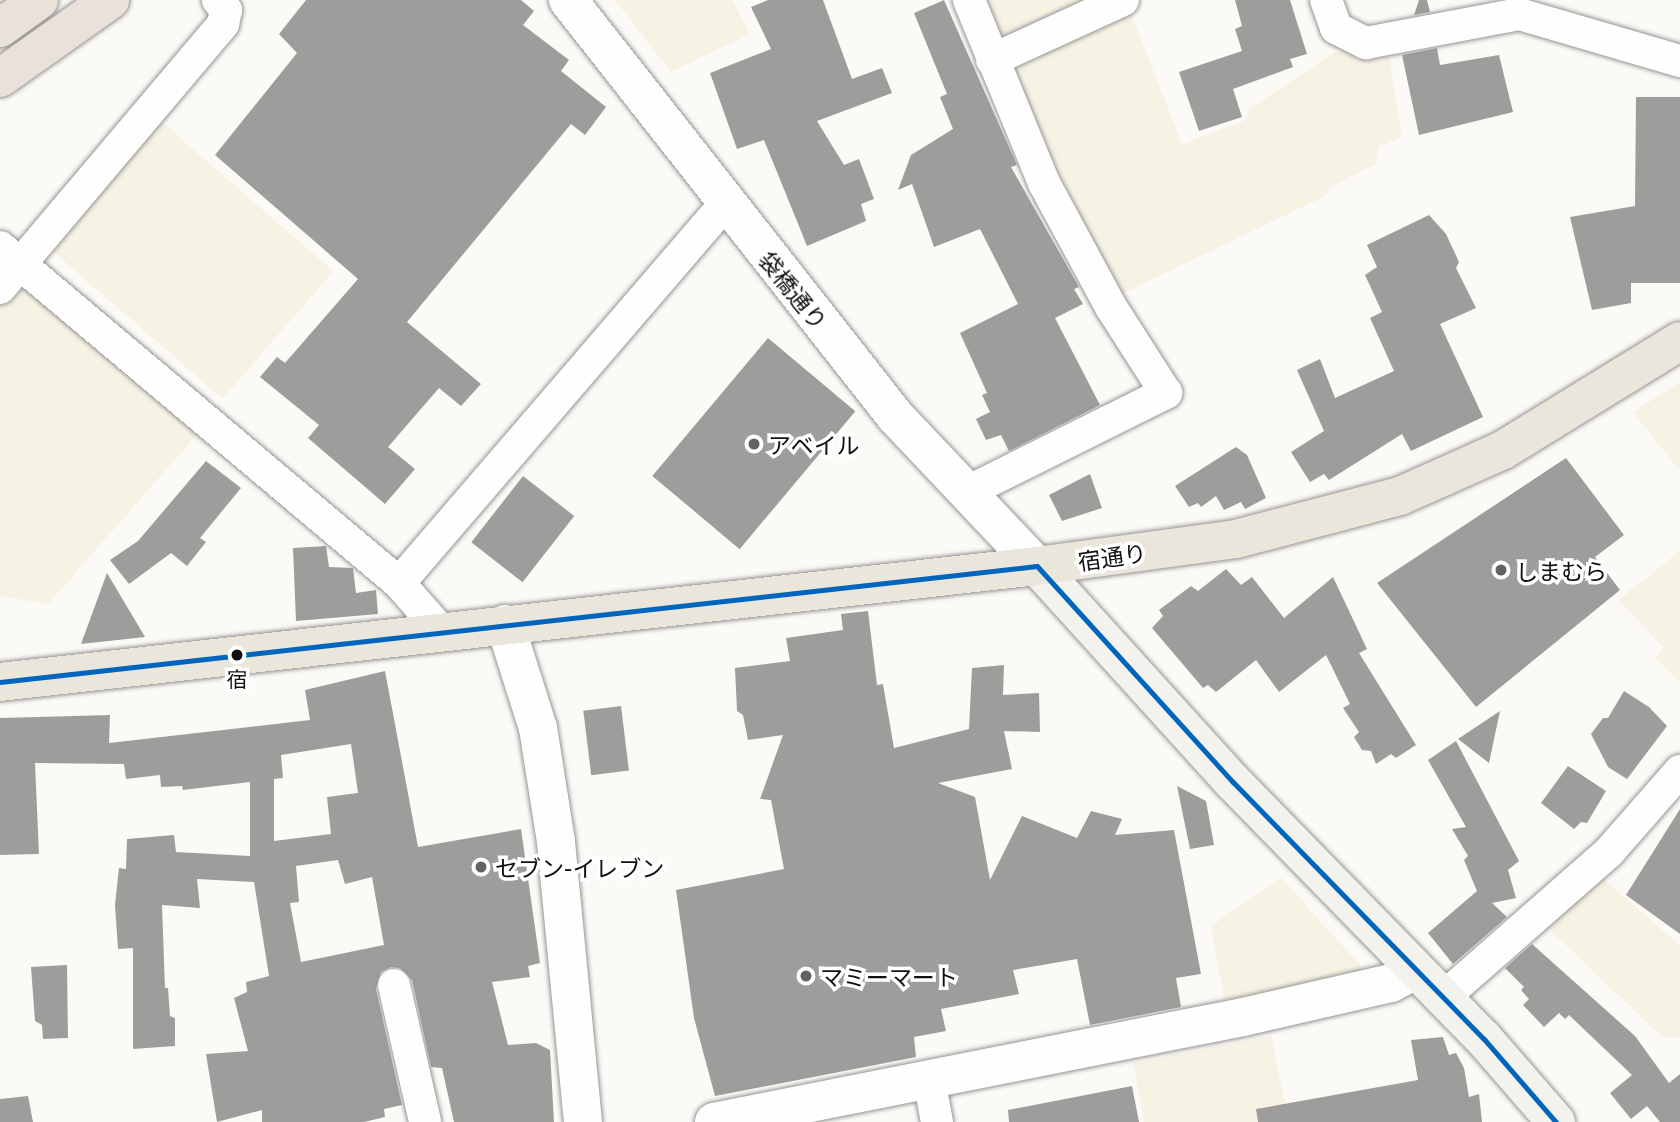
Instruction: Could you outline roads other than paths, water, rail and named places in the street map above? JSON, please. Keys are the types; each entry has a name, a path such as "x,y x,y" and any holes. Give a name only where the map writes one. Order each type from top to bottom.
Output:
{"highway":[{"path":"0,28 39,0"},
{"path":"0,78 110,0"}],"main road":[{"name":"宿通り","path":"0,682 1037,566 1236,539 1400,496 1503,450 1680,341"},
{"path":"1037,566 1233,782 1414,971 1444,997 1556,1122"}],"street":[{"path":"218,0 226,10 223,24 44,234 10,265 399,583 442,631"},
{"name":"袋橋通り","path":"568,0 724,204 895,415 965,493 1037,566"},
{"path":"965,493 1166,393 1111,306 1044,183 969,0"},
{"path":"992,60 1123,0"},
{"path":"1326,0 1336,29 1366,43 1519,14 1579,14 1680,61"},
{"path":"399,583 724,204"},
{"path":"494,625 538,728 554,830 583,1122"},
{"path":"1444,997 1609,852 1680,771"},
{"path":"714,1122 1243,1017 1391,983 1414,971"},
{"path":"394,985 425,1122"},
{"path":"929,1079 937,1122"}],"place":[{"name":"アベイル","path":"754,444"},
{"name":"しまむら","path":"1501,570"},
{"name":"宿","path":"237,655"},
{"name":"セブン-イレブン","path":"481,867"},
{"name":"マミーマート","path":"806,976"}]}
